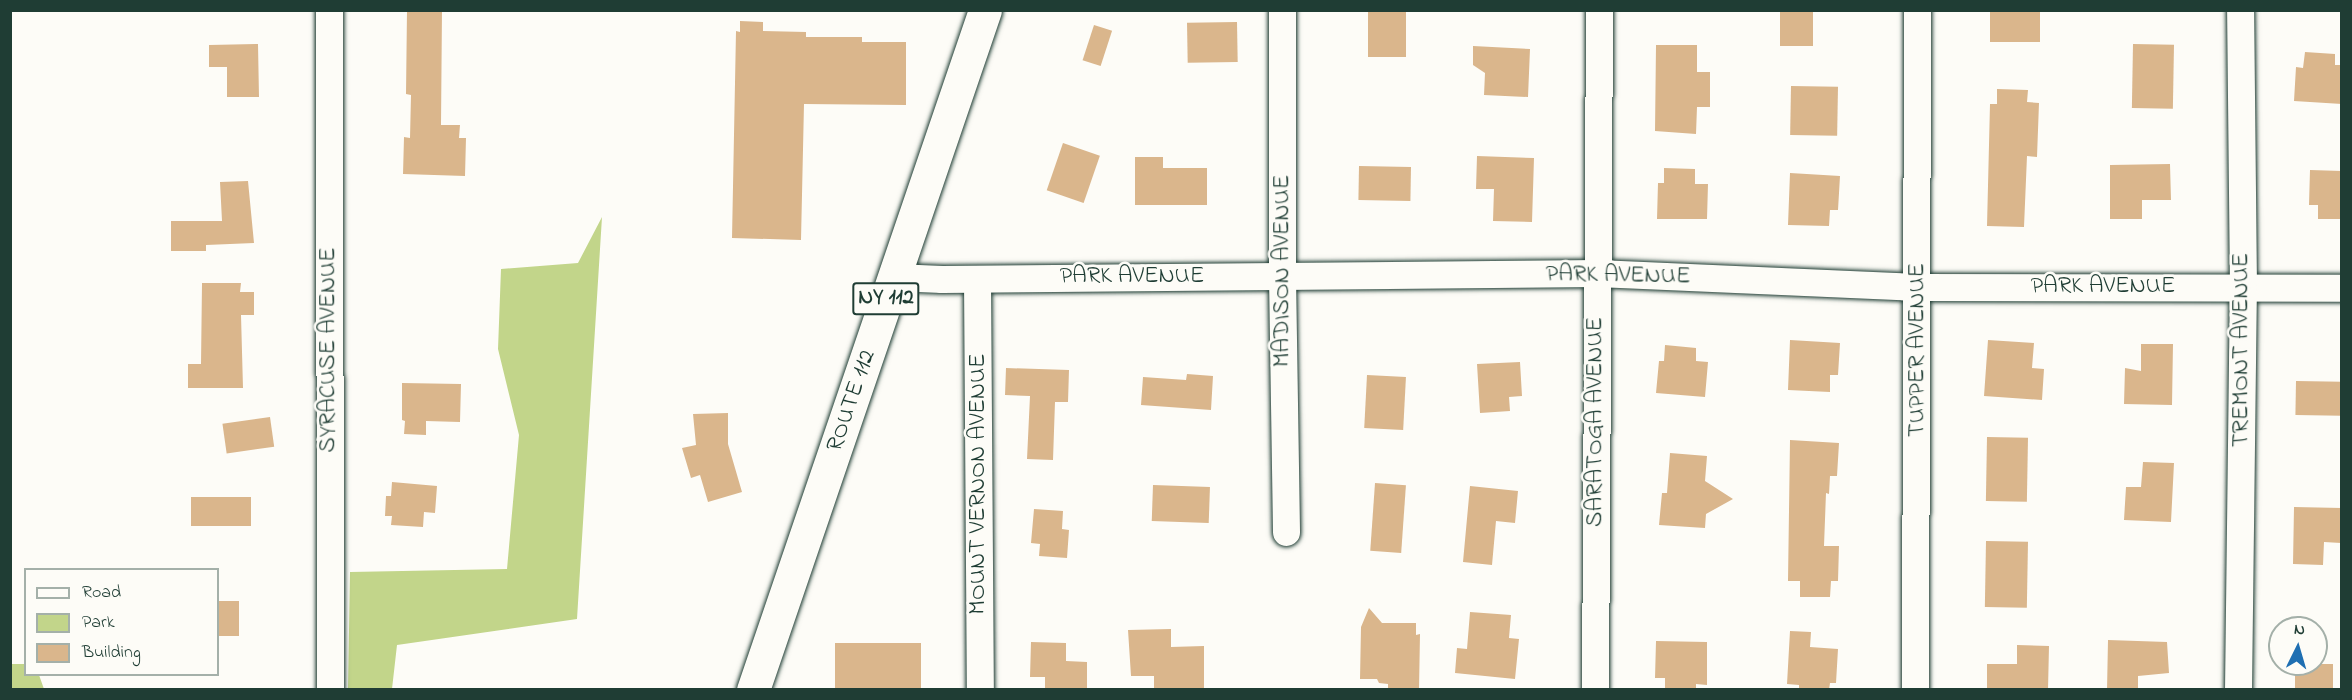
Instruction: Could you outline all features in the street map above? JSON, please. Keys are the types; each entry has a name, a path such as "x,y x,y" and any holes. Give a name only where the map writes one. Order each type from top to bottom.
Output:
{"main road":[{"name":"ROUTE 112","path":"753,690 985,10"}],"street":[{"name":"SYRACUSE AVENUE","path":"329,10 330,690"},
{"name":"MADISON AVENUE","path":"1282,10 1282,276 1286,532"},
{"name":"SARATOGA AVENUE","path":"1595,690 1599,10"},
{"name":"TUPPER AVENUE","path":"1915,690 1918,287 1917,10"},
{"name":"TREMONT AVENUE","path":"2238,690 2243,287 2240,10"},
{"name":"PARK AVENUE","path":"894,277 977,279 1597,273 1918,287 2342,288"},
{"name":"MOUNT VERNON AVENUE","path":"977,279 980,690"}],"green space":[{"path":"602,217 577,619 397,645 392,689 348,689 350,572 507,569 519,435 498,349 501,269 578,263"},
{"path":"11,664 24,664 24,676 39,676 44,689 11,689"}],"building":[{"path":"407,10 442,10 441,125 460,125 459,138 466,138 465,176 403,174 404,137 410,138 411,95 406,94"},
{"path":"1368,10 1406,10 1406,57 1368,57"},
{"path":"1780,10 1813,10 1813,46 1780,46"},
{"path":"1990,10 2040,10 2040,42 1990,42"},
{"path":"740,21 763,22 763,31 806,32 806,37 862,37 862,42 906,42 906,105 804,104 801,240 732,238 736,31 740,32"},
{"path":"1237,22 1238,62 1188,63 1187,23"},
{"path":"1094,25 1112,31 1101,66 1083,60"},
{"path":"258,44 259,97 227,97 227,67 209,67 209,45"},
{"path":"2133,44 2174,45 2173,109 2132,108"},
{"path":"1656,45 1697,45 1697,72 1710,72 1710,107 1697,107 1696,134 1655,131"},
{"path":"1473,46 1530,49 1528,97 1484,95 1485,73 1473,65"},
{"path":"2305,52 2335,54 2335,65 2342,65 2342,104 2294,101 2296,67 2303,68"},
{"path":"1791,86 1838,87 1837,136 1790,135"},
{"path":"1997,89 2028,90 2027,102 2039,103 2037,157 2027,156 2024,227 1987,226 1990,104 1997,104"},
{"path":"1063,143 1100,156 1084,203 1047,190"},
{"path":"1477,156 1534,158 1532,222 1493,221 1494,189 1476,189"},
{"path":"1135,157 1163,157 1163,168 1207,168 1207,205 1135,205"},
{"path":"2170,164 2171,200 2142,200 2142,219 2110,219 2110,165"},
{"path":"1359,166 1411,167 1410,201 1358,200"},
{"path":"1664,168 1695,169 1695,184 1708,184 1707,219 1657,219 1658,183 1664,183"},
{"path":"2310,170 2342,171 2342,219 2318,219 2318,205 2309,205"},
{"path":"1790,173 1840,176 1838,210 1830,210 1829,226 1788,225"},
{"path":"248,181 254,243 206,245 206,251 171,251 171,221 222,221 220,182"},
{"path":"202,283 241,283 240,292 254,292 254,315 241,315 243,388 188,388 188,364 201,364"},
{"path":"1790,340 1840,343 1838,375 1830,375 1830,392 1788,390"},
{"path":"1988,340 2034,343 2032,368 2044,369 2042,400 1984,396"},
{"path":"2141,344 2173,344 2172,405 2124,404 2125,368 2141,371"},
{"path":"1665,345 1696,348 1696,361 1708,362 1705,397 1656,393 1659,361 1664,361"},
{"path":"1520,362 1522,396 1509,397 1510,411 1480,413 1477,364"},
{"path":"1006,368 1069,370 1068,402 1055,402 1053,460 1027,459 1030,396 1005,395"},
{"path":"1187,374 1213,376 1211,410 1141,405 1143,377 1186,380"},
{"path":"1367,375 1406,377 1403,430 1364,428"},
{"path":"2296,381 2342,382 2341,416 2295,415"},
{"path":"402,383 461,384 460,422 426,421 426,435 404,434"},
{"path":"728,413 728,444 742,492 708,502 700,475 691,478 682,448 696,445 693,414"},
{"path":"270,417 274,447 227,453 222,424"},
{"path":"1987,437 2028,438 2027,502 1986,501"},
{"path":"1790,440 1839,443 1837,476 1830,476 1829,494 1826,493 1824,546 1839,546 1838,581 1831,581 1830,597 1800,597 1800,581 1788,581"},
{"path":"1670,453 1707,456 1705,481 1733,499 1706,514 1705,528 1659,525 1662,493 1667,493"},
{"path":"2143,462 2174,463 2171,522 2124,520 2126,487 2141,487"},
{"path":"392,482 437,486 435,513 424,512 423,527 391,525 392,516 385,516 386,496 391,496"},
{"path":"1375,483 1406,485 1401,553 1370,551"},
{"path":"1153,485 1210,487 1209,523 1152,521"},
{"path":"1470,486 1518,491 1515,523 1496,521 1492,565 1463,562"},
{"path":"191,497 251,497 251,526 191,526"},
{"path":"2294,507 2342,508 2341,543 2324,542 2323,565 2293,564"},
{"path":"1034,509 1063,511 1062,529 1069,530 1067,558 1039,556 1040,544 1031,543"},
{"path":"1986,541 2028,542 2027,608 1985,607"},
{"path":"219,601 239,601 239,636 219,636"},
{"path":"1369,608 1382,623 1416,623 1416,635 1420,634 1419,690 1388,690 1388,684 1379,683 1377,679 1360,679 1361,627"},
{"path":"1470,612 1511,615 1509,638 1519,639 1515,679 1455,673 1457,648 1467,649"},
{"path":"1171,629 1171,647 1204,646 1204,689 1154,689 1154,676 1131,676 1128,630"},
{"path":"1790,631 1811,632 1810,647 1838,649 1836,683 1830,683 1829,690 1799,690 1799,685 1787,684"},
{"path":"2108,640 2167,642 2169,673 2138,676 2138,690 2107,690"},
{"path":"1656,641 1707,642 1707,685 1696,684 1696,690 1665,690 1665,678 1655,678"},
{"path":"1031,642 1066,643 1066,661 1087,662 1087,690 1045,689 1045,677 1030,677"},
{"path":"835,643 921,643 921,690 835,690"},
{"path":"2017,645 2049,646 2048,690 1987,690 1987,664 2017,664"},
{"path":"2328,664 2333,664 2333,690 2295,690 2295,676 2328,676"}]}
